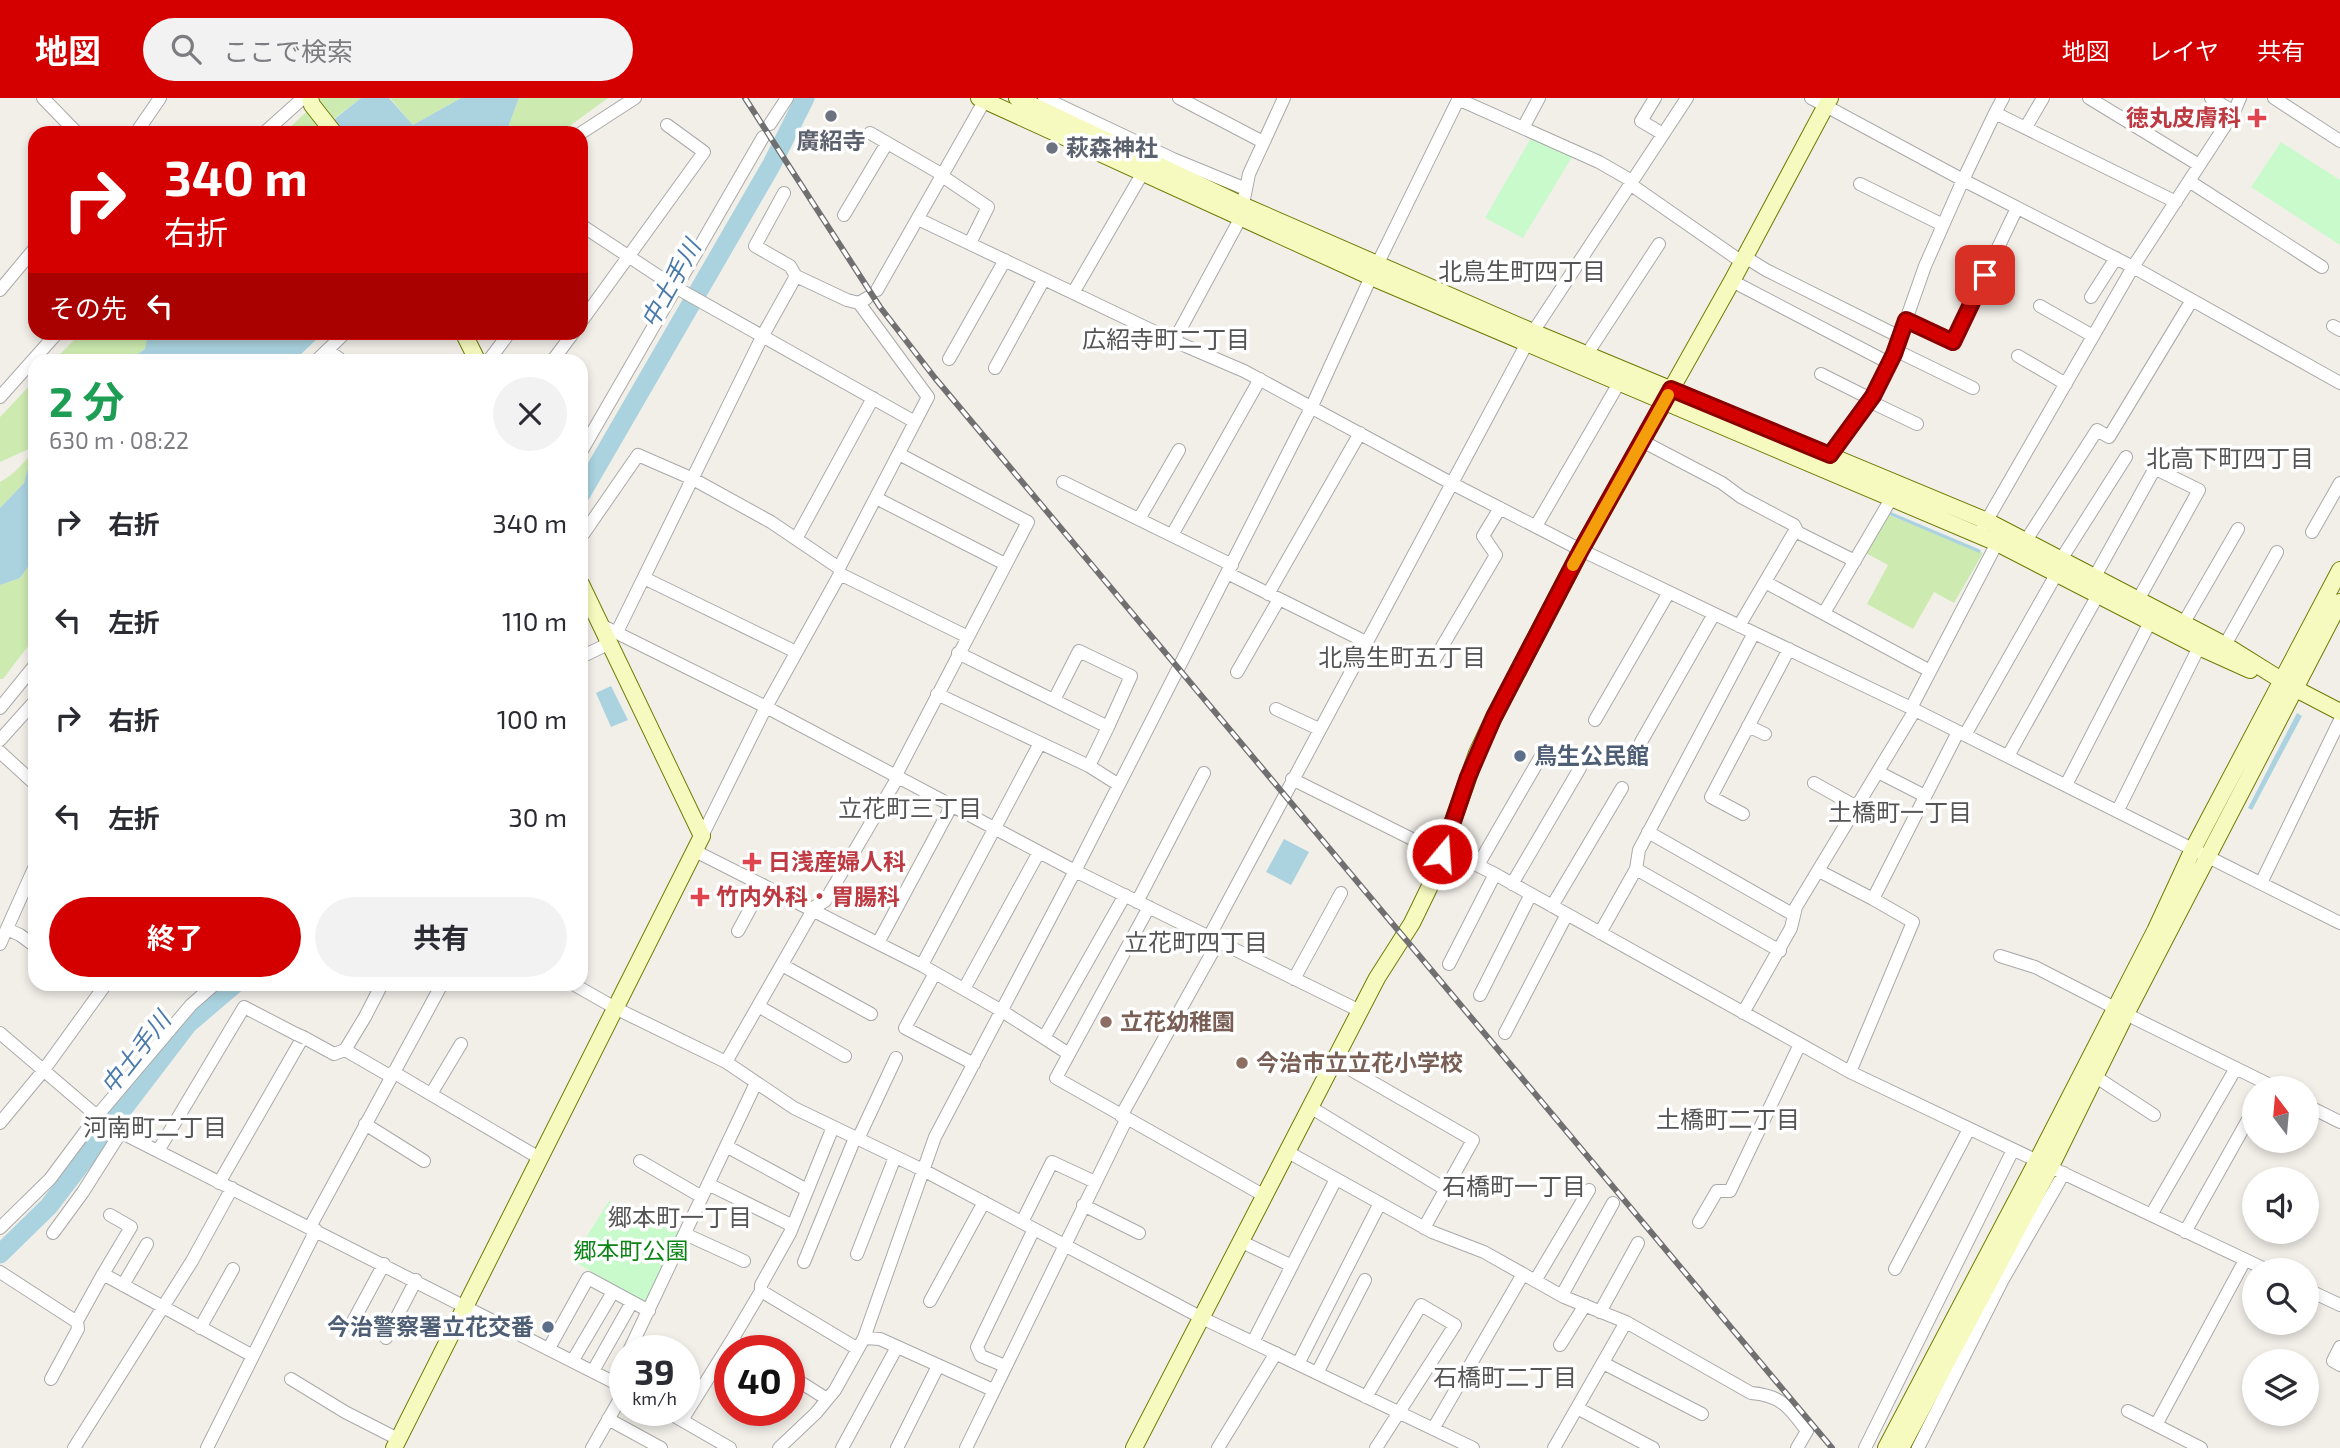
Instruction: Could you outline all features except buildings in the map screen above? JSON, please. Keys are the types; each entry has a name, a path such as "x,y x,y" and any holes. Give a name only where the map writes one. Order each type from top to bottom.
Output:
{"street":[{"path":"43,98 69,126"},
{"path":"141,126 160,98"},
{"path":"588,128 635,98"},
{"path":"770,124 786,98"},
{"path":"1017,98 1241,212"},
{"path":"1044,98 1173,159 1245,188"},
{"path":"1179,98 1263,142"},
{"path":"1174,341 1241,212 1249,174 1284,98"},
{"path":"779,1448 816,1413 861,1344 935,1137 1075,871 1312,406 1458,98 1599,162 1744,259 1973,388"},
{"path":"1523,128 1539,98"},
{"path":"1655,98 1640,121 1663,134"},
{"path":"966,1448 1124,1117 1292,779 1529,338 1687,98"},
{"path":"1827,462 1870,400 1889,363 1943,225 2003,98"},
{"path":"2026,127 2043,98"},
{"path":"2089,98 2199,165"},
{"path":"2211,98 2234,112"},
{"path":"1982,528 2133,267 2234,112 2240,98"},
{"path":"2274,98 2340,141"},
{"path":"784,193 755,246 790,266 796,276 847,300 867,297 918,219 983,99 1142,173 1241,212 1529,338 1619,383 1667,395"},
{"path":"273,126 308,100 328,126"},
{"path":"1134,1448 1377,978 1412,923 1443,852 1489,729 1581,550 1744,259 1822,101 1963,180 2133,267 2340,383"},
{"path":"1995,113 2176,202"},
{"path":"588,313 704,152 667,125"},
{"path":"870,133 943,176 988,207 970,243"},
{"path":"588,440 763,137"},
{"path":"844,215 887,143"},
{"path":"1073,293 1142,173"},
{"path":"2189,181 2322,267"},
{"path":"1860,184 1943,225"},
{"path":"1906,320 1953,342 2017,208"},
{"path":"918,219 1259,379 1581,550 1913,709 2340,923"},
{"path":"588,234 675,287 915,422"},
{"path":"1587,354 1659,244"},
{"path":"0,290 28,256"},
{"path":"2091,297 2116,258"},
{"path":"949,359 1005,260"},
{"path":"588,653 613,638 763,335 796,276"},
{"path":"995,368 1044,279"},
{"path":"1732,281 1889,363"},
{"path":"291,1379 400,1444 466,1306 766,707 928,397 867,297"},
{"path":"2025,542 2097,429 2109,437 2192,300"},
{"path":"2040,306 2093,336"},
{"path":"1529,338 1587,354 1667,395 1982,528 1997,543 2058,567 2096,587 2150,622 2199,647 2285,683"},
{"path":"38,354 51,340"},
{"path":"324,354 338,340"},
{"path":"328,350 333,354"},
{"path":"2018,356 2066,384"},
{"path":"0,397 28,366"},
{"path":"1821,374 1917,424"},
{"path":"1172,535 1259,379"},
{"path":"1536,526 1619,383"},
{"path":"796,539 873,398"},
{"path":"1237,672 1273,596 1360,433"},
{"path":"1642,441 1722,483 1797,529 1739,626"},
{"path":"1139,519 1179,450"},
{"path":"726,1062 812,910 825,901 897,776 966,636 1028,522 899,454"},
{"path":"588,526 638,455 693,478 771,522 839,571 966,636"},
{"path":"1872,899 1926,796 2058,567 2126,457"},
{"path":"1827,462 1891,499 2025,542 2058,567"},
{"path":"2008,756 2154,470 2158,470 2199,491 2138,600"},
{"path":"1063,482 1172,535 1273,596 1366,642"},
{"path":"2312,532 2340,483"},
{"path":"876,498 1005,564"},
{"path":"1824,613 1891,499"},
{"path":"1433,663 1496,555 1483,536 1500,508"},
{"path":"2183,624 2238,529"},
{"path":"1795,531 1855,561"},
{"path":"1743,1013 1780,951 1791,928 1796,906 1913,709 1997,543"},
{"path":"2225,645 2277,552"},
{"path":"1918,1448 2003,1281 2050,1167 2120,1011 2200,853 2258,764 2288,670 2340,570"},
{"path":"644,578 796,652"},
{"path":"1765,582 1930,671"},
{"path":"2096,587 2138,600 2225,645 2285,683 2340,712"},
{"path":"1595,720 1669,592"},
{"path":"2285,683 2340,601"},
{"path":"588,609 613,638 699,843 763,885 922,965 1069,1054"},
{"path":"1640,742 1714,614"},
{"path":"2066,785 2150,622"},
{"path":"1600,933 1636,869 1639,850 1648,832 1754,632"},
{"path":"613,638 766,707 1075,871 1360,1012"},
{"path":"2118,810 2199,647"},
{"path":"1743,814 1711,797 1789,649"},
{"path":"1054,700 1079,651 1132,676 1089,766"},
{"path":"958,653 1108,727"},
{"path":"0,708 28,674"},
{"path":"937,694 1089,766 1119,785"},
{"path":"0,740 28,709"},
{"path":"1276,709 1319,729"},
{"path":"2261,883 2340,720"},
{"path":"1748,726 1765,734"},
{"path":"922,965 1040,743"},
{"path":"0,751 28,777"},
{"path":"1478,865 1544,751"},
{"path":"1512,884 1580,768"},
{"path":"1878,772 1926,796"},
{"path":"1205,773 1056,1078 1263,1195"},
{"path":"1292,779 1443,852 1478,865 1850,1072 2242,1259"},
{"path":"1814,783 1857,807"},
{"path":"1552,906 1622,788"},
{"path":"877,943 952,805"},
{"path":"1648,832 1794,915"},
{"path":"964,989 1039,852"},
{"path":"1636,869 1780,951"},
{"path":"1819,871 1913,922 1850,1072"},
{"path":"1449,964 1495,874"},
{"path":"0,944 28,882"},
{"path":"738,930 763,885"},
{"path":"1294,979 1341,893"},
{"path":"1480,995 1531,894"},
{"path":"1044,1038 1125,895"},
{"path":"1505,1033 1567,914"},
{"path":"8,929 28,941"},
{"path":"2000,956 2035,967 2250,1076"},
{"path":"782,965 871,1014"},
{"path":"936,973 905,1028 974,1064"},
{"path":"0,1124 101,991"},
{"path":"0,1227 50,1179 97,1116 191,1005 207,991"},
{"path":"158,1152 244,1007 334,1054 345,1050 378,991"},
{"path":"207,1448 365,1124 438,991"},
{"path":"585,991 726,1062 794,1108 923,1170 1202,1318 1469,1447"},
{"path":"758,1006 845,1056"},
{"path":"1901,1448 2096,1077 2120,1011"},
{"path":"0,1033 97,1116 121,1132 609,1380"},
{"path":"219,1183 302,1037"},
{"path":"430,1094 461,1044"},
{"path":"1699,1222 1717,1191 1730,1191 1800,1044"},
{"path":"345,1050 430,1094 541,1159"},
{"path":"804,1262 857,1138 897,1058"},
{"path":"1334,1060 1472,1140 1424,1228"},
{"path":"2151,1215 2236,1068"},
{"path":"2096,1077 2154,1115"},
{"path":"637,1335 755,1083"},
{"path":"1310,1107 1445,1189"},
{"path":"2319,1112 2340,1122"},
{"path":"365,1124 424,1161"},
{"path":"735,1335 761,1291 761,1285 793,1226 832,1127"},
{"path":"1895,1269 1969,1129"},
{"path":"2185,1232 2242,1130"},
{"path":"53,1233 121,1132"},
{"path":"726,1146 807,1190"},
{"path":"1864,1448 2014,1150"},
{"path":"1286,1151 1424,1228 1484,1252 1562,1296 1626,1322 1751,1393 1767,1394 1782,1402 1807,1432 1797,1448"},
{"path":"857,1254 895,1157"},
{"path":"640,1161 702,1197"},
{"path":"1022,1222 1052,1163 1095,1182"},
{"path":"1886,1448 1987,1256 2050,1167"},
{"path":"1253,1342 1336,1179"},
{"path":"708,1184 793,1226"},
{"path":"74,1448 191,1261 232,1188"},
{"path":"1535,1281 1589,1190"},
{"path":"930,1301 984,1202"},
{"path":"1298,1364 1380,1203"},
{"path":"1562,1296 1613,1203"},
{"path":"1083,1205 1139,1233"},
{"path":"51,1379 78,1329 77,1322 131,1227 110,1215"},
{"path":"1004,1366 981,1356 977,1347 1034,1229"},
{"path":"685,1234 744,1261"},
{"path":"1240,1241 1292,1265"},
{"path":"1600,1312 1637,1243"},
{"path":"123,1285 147,1244"},
{"path":"351,1325 384,1264"},
{"path":"2156,1425 2242,1266"},
{"path":"200,1328 233,1269"},
{"path":"103,1274 253,1356"},
{"path":"1433,1429 1523,1274"},
{"path":"3,1275 77,1322"},
{"path":"549,1348 588,1278 649,1311"},
{"path":"386,1338 416,1280"},
{"path":"1317,1373 1365,1280"},
{"path":"761,1291 861,1344 880,1339 993,1390"},
{"path":"573,1360 612,1292"},
{"path":"2319,1295 2340,1305"},
{"path":"593,1371 632,1302"},
{"path":"1367,1397 1421,1305 1455,1325 1376,1448"},
{"path":"1560,1345 1585,1305"},
{"path":"1554,1448 1626,1322"},
{"path":"842,1448 897,1347"},
{"path":"2340,1347 2333,1361 2340,1365"},
{"path":"1218,1448 1276,1353"},
{"path":"1603,1363 1702,1414"},
{"path":"897,1448 938,1366"},
{"path":"700,1391 714,1369"},
{"path":"805,1385 827,1399"},
{"path":"1577,1408 1653,1448"},
{"path":"2128,1411 2201,1448"},
{"path":"592,1448 608,1419 661,1448"},
{"path":"692,1426 730,1448"}],"green space":[{"path":"321,98 361,98 326,126 291,126"},
{"path":"390,98 461,98 413,125"},
{"path":"519,98 608,98 570,126 509,126"},
{"path":"1532,136 1574,154 1523,238 1485,218"},
{"path":"2281,142 2340,180 2340,245 2251,187"},
{"path":"74,340 147,340 145,349 137,354 60,354"},
{"path":"28,387 28,449 0,462 0,417"},
{"path":"28,457 24,483 0,508 0,482"},
{"path":"1886,514 1983,553 1954,603 1934,592 1913,629 1867,604 1888,565 1864,552"},
{"path":"28,567 28,646 3,679 0,679 0,585 20,578"},
{"name":"郷本町公園","path":"609,1201 686,1232 649,1306 572,1260"}],"water":[{"path":"361,98 389,98 413,125 461,98 519,98 509,126 326,126"},
{"path":"147,340 316,340 301,354 137,354 145,349"},
{"path":"28,468 28,567 20,578 0,585 0,508 24,483"},
{"path":"611,686 628,720 611,727 596,693"},
{"path":"2297,713 2302,716 2252,810 2248,808"},
{"path":"1284,839 1309,852 1291,885 1266,872"}],"waterway":[{"name":"中土手川","path":"588,482 772,164 805,98"},
{"path":"1889,513 1979,551"},
{"name":"中土手川","path":"0,1254 49,1206 188,1024 227,991"}],"railway":[{"path":"745,98 880,307 935,378 1832,1448"}],"slow traffic":[{"path":"1573,565 1668,395"}],"place":[{"name":"廣紹寺","path":"831,116"},
{"name":"徳丸皮膚科","path":"2257,118"},
{"name":"萩森神社","path":"1052,148"},
{"name":"鳥生公民館","path":"1520,756"},
{"name":"日浅産婦人科","path":"752,862"},
{"name":"竹内外科・胃腸科","path":"700,897"},
{"name":"立花幼稚園","path":"1106,1022"},
{"name":"今治市立立花小学校","path":"1242,1063"},
{"name":"今治警察署立花交番","path":"548,1327"}],"district":[{"name":"北鳥生町四丁目","path":"1522,272"},
{"name":"広紹寺町二丁目","path":"1166,340"},
{"name":"北高下町四丁目","path":"2230,459"},
{"name":"北鳥生町五丁目","path":"1402,658"},
{"name":"立花町三丁目","path":"910,809"},
{"name":"土橋町一丁目","path":"1900,813"},
{"name":"立花町四丁目","path":"1196,943"},
{"name":"土橋町二丁目","path":"1728,1120"},
{"name":"河南町二丁目","path":"155,1128"},
{"name":"石橋町一丁目","path":"1514,1187"},
{"name":"郷本町一丁目","path":"680,1218"},
{"name":"石橋町二丁目","path":"1505,1378"}],"route":[{"path":"1442,854 1477,753 1494,717 1581,550 1671,389 1830,455 1873,396 1894,354 1906,320 1953,342 1985,275"}]}
